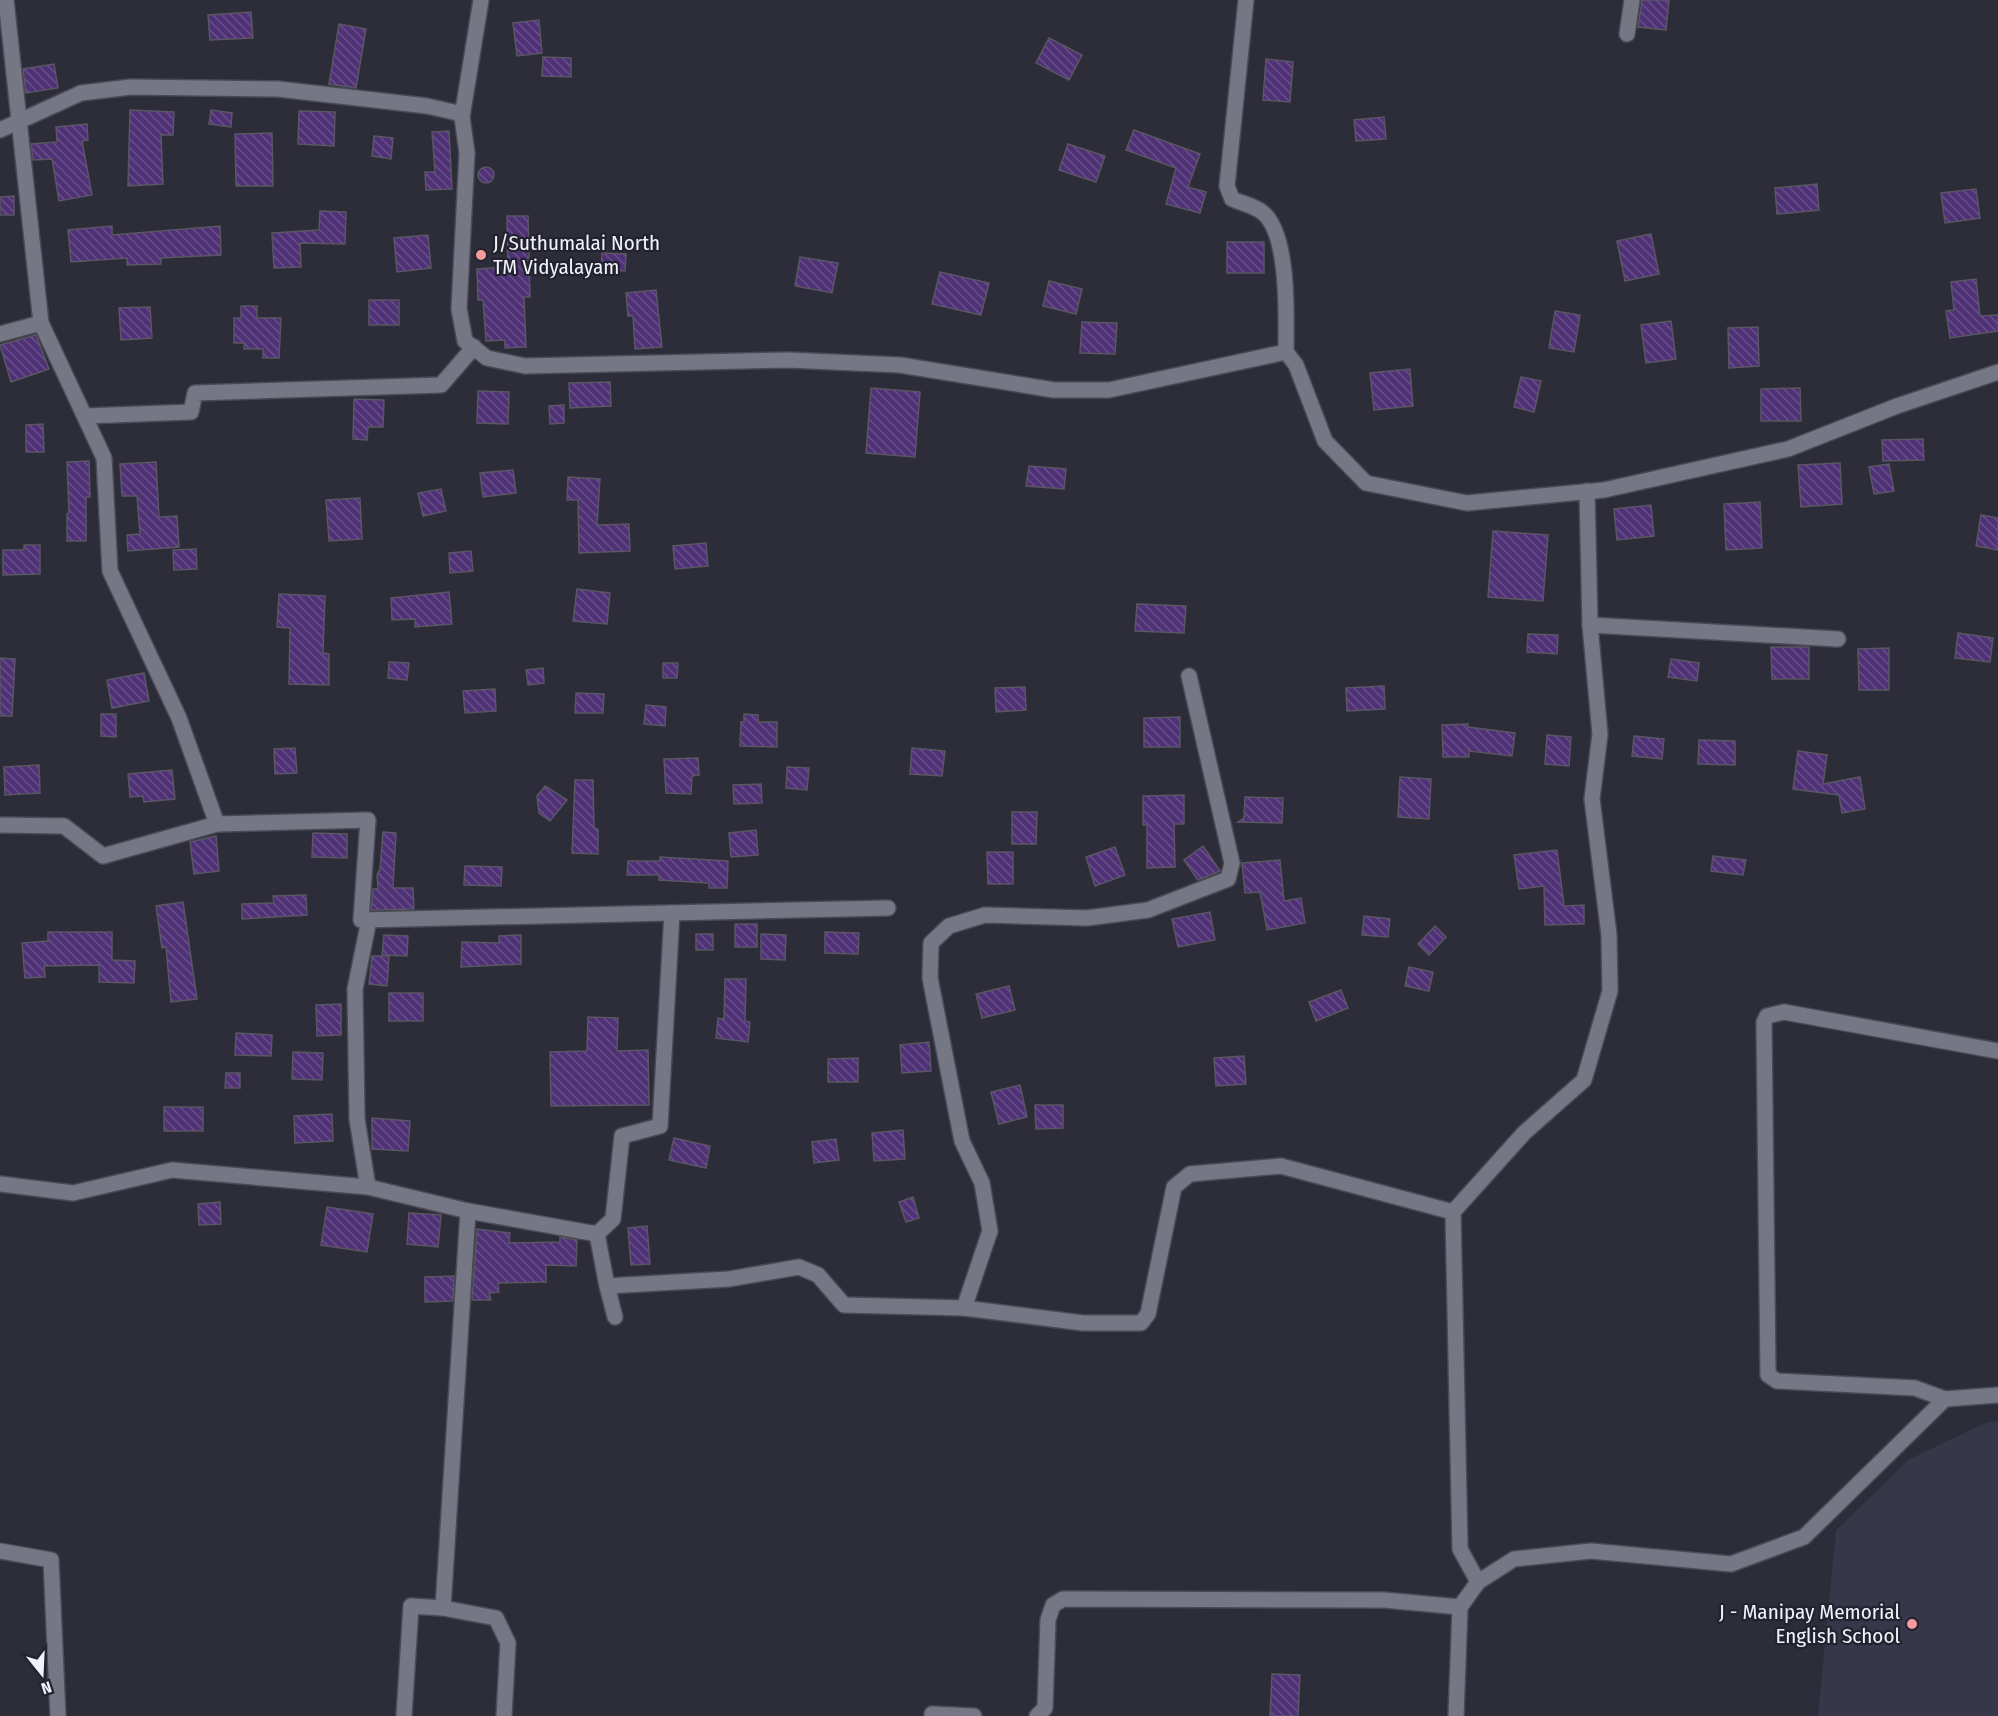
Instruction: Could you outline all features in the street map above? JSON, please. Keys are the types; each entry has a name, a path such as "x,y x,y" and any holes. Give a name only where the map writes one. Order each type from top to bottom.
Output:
{"street":[{"path":"6,0 41,323 104,458 110,572 179,718 217,824"},
{"path":"481,0 462,117 467,153 459,309 465,340 487,358 525,366 788,360 900,365 1054,390 1109,390 1286,352"},
{"path":"1246,0 1227,186 1232,199 1263,212 1274,228 1286,280 1286,352 1296,365 1325,441 1366,483 1467,503 1587,491 1788,448 1897,406 1998,372"},
{"path":"1627,34 1632,0"},
{"path":"0,130 81,93 130,87 278,89 427,106 458,113 462,117"},
{"path":"0,334 41,323"},
{"path":"84,416 191,412 195,393 441,385 474,347"},
{"path":"1478,1582 1460,1549 1453,1212 1524,1133 1584,1080 1610,991 1609,935 1592,799 1600,734 1590,625 1587,491"},
{"path":"1590,625 1838,639"},
{"path":"964,1308 990,1231 982,1183 962,1141 930,978 932,943 949,926 985,915 1087,918 1148,910 1228,879 1232,863 1189,676"},
{"path":"0,825 64,826 103,856 217,824 368,820 361,920 888,908"},
{"path":"597,1234 613,1219 622,1136 660,1126 672,913"},
{"path":"368,1187 357,1119 355,989 369,920"},
{"path":"1998,1051 1784,1012 1767,1016 1764,1022 1768,1376 1777,1381 1915,1388 1945,1399 1998,1395"},
{"path":"607,1286 729,1279 799,1268 818,1275 844,1305 964,1308 1083,1323 1142,1323 1148,1314 1174,1187 1190,1174 1281,1166 1453,1212"},
{"path":"0,1184 73,1193 172,1170 368,1187 468,1210 597,1234"},
{"path":"443,1608 468,1210"},
{"path":"597,1234 615,1317"},
{"path":"1456,1716 1460,1607 1478,1582 1514,1559 1591,1551 1731,1564 1804,1537 1945,1399"},
{"path":"0,1551 51,1560 58,1716"},
{"path":"1037,1716 1045,1708 1048,1620 1053,1605 1063,1599 1384,1600 1460,1607"},
{"path":"404,1716 411,1606 443,1608 496,1618 508,1643 504,1716"},
{"path":"932,1714 974,1716"}],"shaded area":[{"name":"J - Manipay Memorial English School","path":"1998,1421 1998,1716 1818,1716 1836,1531 1908,1460 1987,1422"}],"building":[{"path":"1642,0 1669,0 1666,30 1638,27"},
{"path":"251,12 253,38 210,40 208,15"},
{"path":"539,20 542,53 517,56 513,23"},
{"path":"339,24 366,29 356,88 329,84"},
{"path":"1049,38 1082,55 1069,80 1036,63"},
{"path":"543,57 571,58 571,77 542,76"},
{"path":"1266,59 1293,62 1290,102 1263,100"},
{"path":"54,64 58,88 26,93 23,69"},
{"path":"130,110 174,112 173,135 161,135 163,184 128,186"},
{"path":"211,110 232,113 231,127 209,124"},
{"path":"299,111 335,112 334,146 298,144"},
{"path":"1384,117 1386,139 1356,141 1354,120"},
{"path":"87,124 88,140 82,141 92,195 59,201 52,159 33,160 31,144 57,142 56,127"},
{"path":"1134,130 1200,154 1188,187 1206,192 1200,213 1166,204 1176,168 1126,150"},
{"path":"449,131 452,189 426,190 425,172 435,172 432,132"},
{"path":"272,133 273,186 236,186 235,134"},
{"path":"374,136 393,138 391,159 372,156"},
{"path":"1068,144 1105,156 1096,182 1059,170"},
{"path":"486,167 492,169 494,175 492,181 486,183 480,181 478,175 480,169"},
{"path":"1817,184 1819,210 1777,214 1775,188"},
{"path":"1976,189 1980,218 1945,223 1941,193"},
{"path":"14,196 14,215 0,215 0,197"},
{"path":"320,211 346,212 345,244 300,243 301,267 274,268 272,233 319,230"},
{"path":"507,216 528,216 530,297 524,297 526,347 505,348 505,340 486,341 483,300 478,300 477,269 508,267"},
{"path":"112,226 112,235 220,226 221,255 161,258 161,264 127,265 127,258 71,262 68,230"},
{"path":"1651,234 1659,274 1625,281 1617,241"},
{"path":"428,235 431,268 397,272 394,238"},
{"path":"1227,242 1264,242 1264,273 1227,273"},
{"path":"602,253 626,254 625,271 601,270"},
{"path":"800,257 838,263 832,293 795,286"},
{"path":"940,272 989,283 981,315 932,304"},
{"path":"1976,279 1980,316 1998,315 1998,331 1950,338 1946,311 1954,310 1951,282"},
{"path":"1049,281 1082,289 1076,314 1043,306"},
{"path":"656,290 662,347 635,349 633,316 628,316 626,293"},
{"path":"369,300 399,300 399,325 369,325"},
{"path":"241,306 257,306 257,318 281,318 279,358 263,358 263,349 244,349 244,343 234,343 234,318 241,318"},
{"path":"150,307 152,338 121,340 119,308"},
{"path":"1555,311 1580,315 1574,352 1549,348"},
{"path":"1671,321 1676,359 1646,363 1641,325"},
{"path":"1082,322 1117,323 1115,354 1080,353"},
{"path":"1758,327 1759,366 1729,368 1728,328"},
{"path":"36,335 49,369 11,382 0,345"},
{"path":"1410,369 1413,406 1374,410 1370,373"},
{"path":"1521,377 1541,381 1534,412 1514,407"},
{"path":"610,382 611,406 570,408 569,383"},
{"path":"871,388 920,392 915,457 866,453"},
{"path":"1800,388 1801,421 1761,421 1761,389"},
{"path":"478,391 509,392 508,424 477,423"},
{"path":"354,399 384,400 383,427 368,427 367,440 353,439"},
{"path":"564,405 564,423 550,424 549,406"},
{"path":"43,424 44,452 26,452 26,425"},
{"path":"1923,439 1924,460 1883,461 1882,440"},
{"path":"89,461 90,497 86,497 86,541 67,541 67,514 69,513 67,462"},
{"path":"156,462 159,517 177,516 179,547 128,551 127,535 140,534 137,496 122,496 120,464"},
{"path":"1840,463 1842,504 1801,507 1798,465"},
{"path":"1889,464 1894,491 1874,494 1869,467"},
{"path":"1029,466 1066,469 1064,489 1026,486"},
{"path":"513,470 516,493 483,497 480,473"},
{"path":"568,477 600,479 597,525 629,524 630,551 579,553 578,500 567,500"},
{"path":"441,489 446,511 423,516 418,493"},
{"path":"360,498 362,539 329,541 326,500"},
{"path":"1760,502 1762,548 1726,550 1724,504"},
{"path":"1651,505 1654,536 1617,540 1614,509"},
{"path":"1981,515 1998,518 1998,550 1976,546"},
{"path":"1493,531 1548,535 1543,601 1488,597"},
{"path":"706,543 708,566 675,569 673,546"},
{"path":"24,545 40,545 40,574 3,575 3,550 24,550"},
{"path":"196,549 197,569 174,570 173,550"},
{"path":"471,551 473,571 450,573 449,553"},
{"path":"577,589 610,593 607,624 573,621"},
{"path":"449,592 452,624 415,627 415,619 392,620 391,598"},
{"path":"279,594 325,596 323,653 329,654 329,685 289,684 290,628 277,627"},
{"path":"1137,604 1186,606 1184,633 1135,631"},
{"path":"1958,633 1993,638 1990,662 1955,658"},
{"path":"1528,634 1558,635 1557,654 1527,652"},
{"path":"1771,647 1809,647 1809,679 1772,679"},
{"path":"1889,648 1889,690 1859,690 1858,649"},
{"path":"0,658 15,659 12,716 0,716"},
{"path":"1671,659 1699,663 1697,681 1668,677"},
{"path":"389,662 409,663 407,680 388,678"},
{"path":"663,663 678,663 677,678 663,678"},
{"path":"543,668 544,683 528,685 526,670"},
{"path":"144,673 149,701 112,708 107,680"},
{"path":"1384,686 1385,709 1347,711 1346,688"},
{"path":"1025,687 1026,710 996,712 995,688"},
{"path":"495,689 496,711 465,713 463,691"},
{"path":"576,693 604,694 603,713 575,713"},
{"path":"646,705 666,707 665,726 644,724"},
{"path":"101,714 116,714 116,737 101,736"},
{"path":"744,714 758,715 758,722 777,722 777,747 740,746 741,722 744,722"},
{"path":"1180,717 1180,747 1144,747 1144,718"},
{"path":"1468,724 1468,727 1515,733 1512,756 1469,751 1469,757 1443,757 1442,725"},
{"path":"1547,735 1571,737 1569,766 1545,764"},
{"path":"1634,736 1664,739 1662,759 1632,756"},
{"path":"1699,740 1735,741 1735,765 1698,764"},
{"path":"295,748 297,773 275,774 274,749"},
{"path":"912,748 945,751 942,776 910,774"},
{"path":"1798,751 1827,755 1823,784 1860,777 1865,809 1842,813 1839,795 1793,789"},
{"path":"698,758 699,775 692,776 691,794 666,793 664,759"},
{"path":"39,765 40,793 5,795 4,767"},
{"path":"787,767 809,768 807,790 786,788"},
{"path":"172,770 175,799 144,802 143,796 130,797 128,774"},
{"path":"1400,777 1431,779 1429,819 1398,817"},
{"path":"575,780 593,780 594,828 598,829 598,854 572,853"},
{"path":"761,784 762,803 734,804 733,785"},
{"path":"545,786 567,800 550,821 539,813 537,796"},
{"path":"1184,795 1184,824 1174,824 1175,867 1147,868 1147,825 1143,825 1143,796"},
{"path":"1245,797 1283,798 1282,823 1238,822 1244,818"},
{"path":"1012,812 1037,812 1036,844 1012,844"},
{"path":"756,830 758,855 731,857 729,833"},
{"path":"383,832 396,833 393,888 413,888 414,909 371,910 373,889 378,889 377,875 380,869"},
{"path":"313,833 347,834 347,858 312,857"},
{"path":"216,836 219,871 194,874 190,842"},
{"path":"1203,846 1220,871 1198,880 1184,860"},
{"path":"1115,847 1125,875 1095,886 1086,857"},
{"path":"1557,850 1564,906 1584,905 1584,924 1545,925 1544,886 1519,889 1514,855"},
{"path":"987,852 1013,852 1013,884 988,884"},
{"path":"1713,856 1746,860 1743,875 1711,871"},
{"path":"660,857 728,861 727,888 709,888 709,883 659,880 659,875 627,875 628,861 660,861"},
{"path":"1280,860 1284,901 1301,898 1305,923 1267,930 1260,892 1245,893 1242,863"},
{"path":"465,866 502,867 501,886 464,885"},
{"path":"306,895 307,915 242,919 242,904 274,903 273,896"},
{"path":"183,902 197,999 171,1002 166,947 162,948 156,906"},
{"path":"1210,912 1215,940 1178,947 1172,919"},
{"path":"1364,916 1390,919 1388,937 1362,935"},
{"path":"735,924 757,924 757,947 735,947"},
{"path":"1435,926 1446,937 1429,955 1418,944"},
{"path":"48,932 112,932 112,960 135,961 134,983 99,982 99,965 44,966 45,977 25,978 22,943 48,941"},
{"path":"825,932 859,933 858,954 825,953"},
{"path":"696,934 713,934 713,950 696,950"},
{"path":"761,934 786,935 785,960 761,959"},
{"path":"384,935 408,936 407,956 382,955"},
{"path":"521,935 521,964 461,967 462,942 499,943 499,936"},
{"path":"372,956 389,956 387,986 369,984"},
{"path":"1409,967 1433,972 1429,991 1405,986"},
{"path":"725,979 746,979 745,1021 750,1022 748,1042 716,1038 718,1018 724,1019"},
{"path":"1009,986 1015,1010 982,1018 976,994"},
{"path":"1341,990 1348,1008 1316,1021 1309,1002"},
{"path":"389,993 423,993 423,1021 389,1021"},
{"path":"341,1004 341,1035 317,1036 316,1005"},
{"path":"588,1017 618,1018 617,1051 648,1050 649,1105 551,1106 550,1052 587,1051"},
{"path":"236,1033 272,1035 271,1056 235,1055"},
{"path":"929,1042 931,1071 902,1073 900,1045"},
{"path":"293,1052 323,1053 322,1080 292,1079"},
{"path":"1244,1056 1246,1084 1216,1086 1214,1058"},
{"path":"858,1058 858,1082 828,1082 828,1059"},
{"path":"226,1073 240,1073 240,1088 225,1088"},
{"path":"1020,1085 1027,1117 999,1124 991,1092"},
{"path":"1035,1105 1063,1105 1063,1128 1036,1129"},
{"path":"164,1107 203,1107 203,1131 164,1131"},
{"path":"332,1114 333,1141 295,1143 294,1116"},
{"path":"372,1118 410,1121 408,1151 372,1149"},
{"path":"903,1130 905,1159 874,1161 872,1133"},
{"path":"674,1138 710,1146 706,1168 669,1160"},
{"path":"836,1139 839,1160 814,1163 812,1142"},
{"path":"913,1197 919,1218 906,1222 899,1202"},
{"path":"220,1202 221,1224 199,1225 198,1204"},
{"path":"327,1207 373,1214 367,1252 321,1245"},
{"path":"409,1213 441,1215 438,1247 407,1244"},
{"path":"647,1226 650,1264 631,1265 628,1228"},
{"path":"477,1229 510,1233 509,1243 560,1242 560,1237 577,1240 576,1266 546,1265 546,1282 498,1283 499,1292 489,1293 491,1300 472,1300"},
{"path":"454,1276 453,1301 425,1302 425,1277"},
{"path":"1272,1674 1300,1675 1298,1716 1270,1716"}],"place":[{"name":"J/Suthumalai North TM Vidyalayam","path":"481,255"},
{"name":"J - Manipay Memorial English School","path":"1912,1624"}]}
